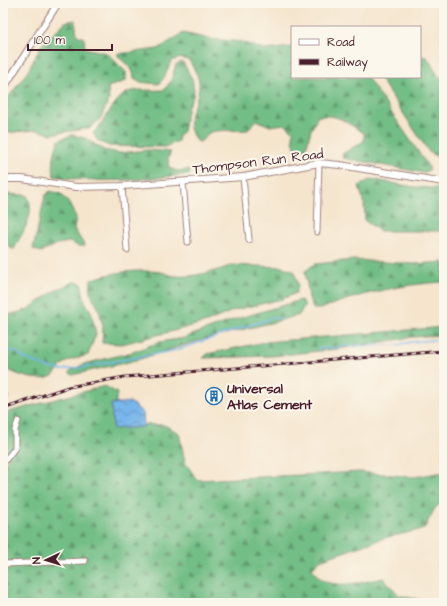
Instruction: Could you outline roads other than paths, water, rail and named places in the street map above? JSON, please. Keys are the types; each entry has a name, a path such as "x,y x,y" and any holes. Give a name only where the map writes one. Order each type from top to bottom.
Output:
{"street":[{"path":"3,89 58,3"},
{"path":"317,232 319,163"},
{"name":"Thompson Run Road","path":"3,179 22,179 76,187 122,186 243,178 319,163 444,182"},
{"path":"243,178 249,240"},
{"path":"183,182 188,242"},
{"path":"122,186 127,250"},
{"path":"3,462 15,448 15,430 18,421"},
{"path":"3,564 85,561"}],"water":[{"path":"130,402 143,413 144,427 113,429 111,404"}],"waterway":[{"path":"3,348 16,352 24,358 49,368 61,370 177,350 272,318 279,318"},
{"path":"318,349 346,346 396,345 444,339"}],"railway":[{"path":"3,409 68,387 125,377 444,351"}],"place":[{"name":"Universal Atlas Cement","path":"214,396"}]}
